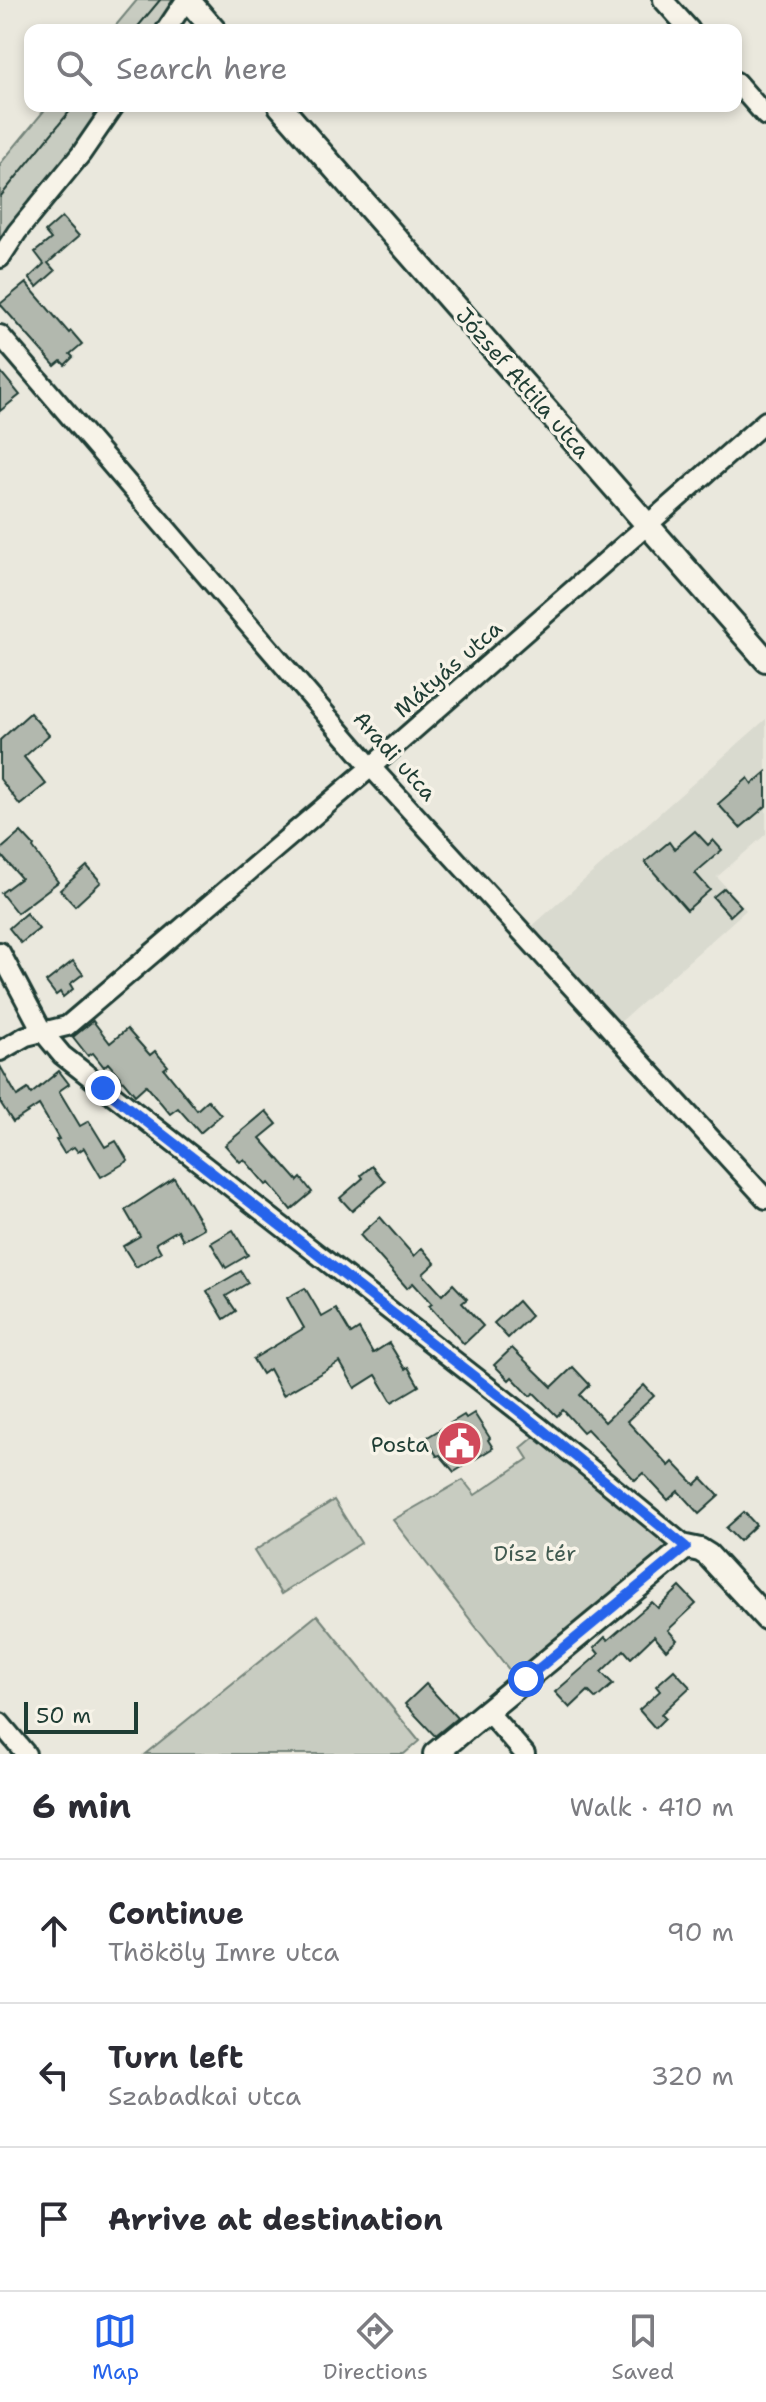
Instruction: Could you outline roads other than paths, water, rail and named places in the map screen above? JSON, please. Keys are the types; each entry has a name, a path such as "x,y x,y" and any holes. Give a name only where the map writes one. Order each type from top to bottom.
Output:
{"street":[{"path":"170,24 187,0 209,24"},
{"path":"663,0 685,24"},
{"path":"742,89 766,116"},
{"path":"0,258 110,112"},
{"name":"József Attila utca","path":"285,112 766,660"},
{"name":"Aradi utca","path":"0,335 371,767 766,1199"},
{"name":"Mátyás utca","path":"0,1051 26,1036 67,1026 371,767 766,421"},
{"path":"0,952 42,1031 62,1055 526,1416 686,1547 708,1555 766,1618"},
{"path":"435,1754 686,1547"},
{"path":"487,1711 525,1754"},
{"path":"0,1723 26,1754"}],"tram line":[{"path":"140,24 160,0"},
{"path":"0,197 69,112"}],"place":[{"name":"Posta","path":"460,1444"}],"park label":[{"name":"Dísz tér","path":"535,1553"}]}
